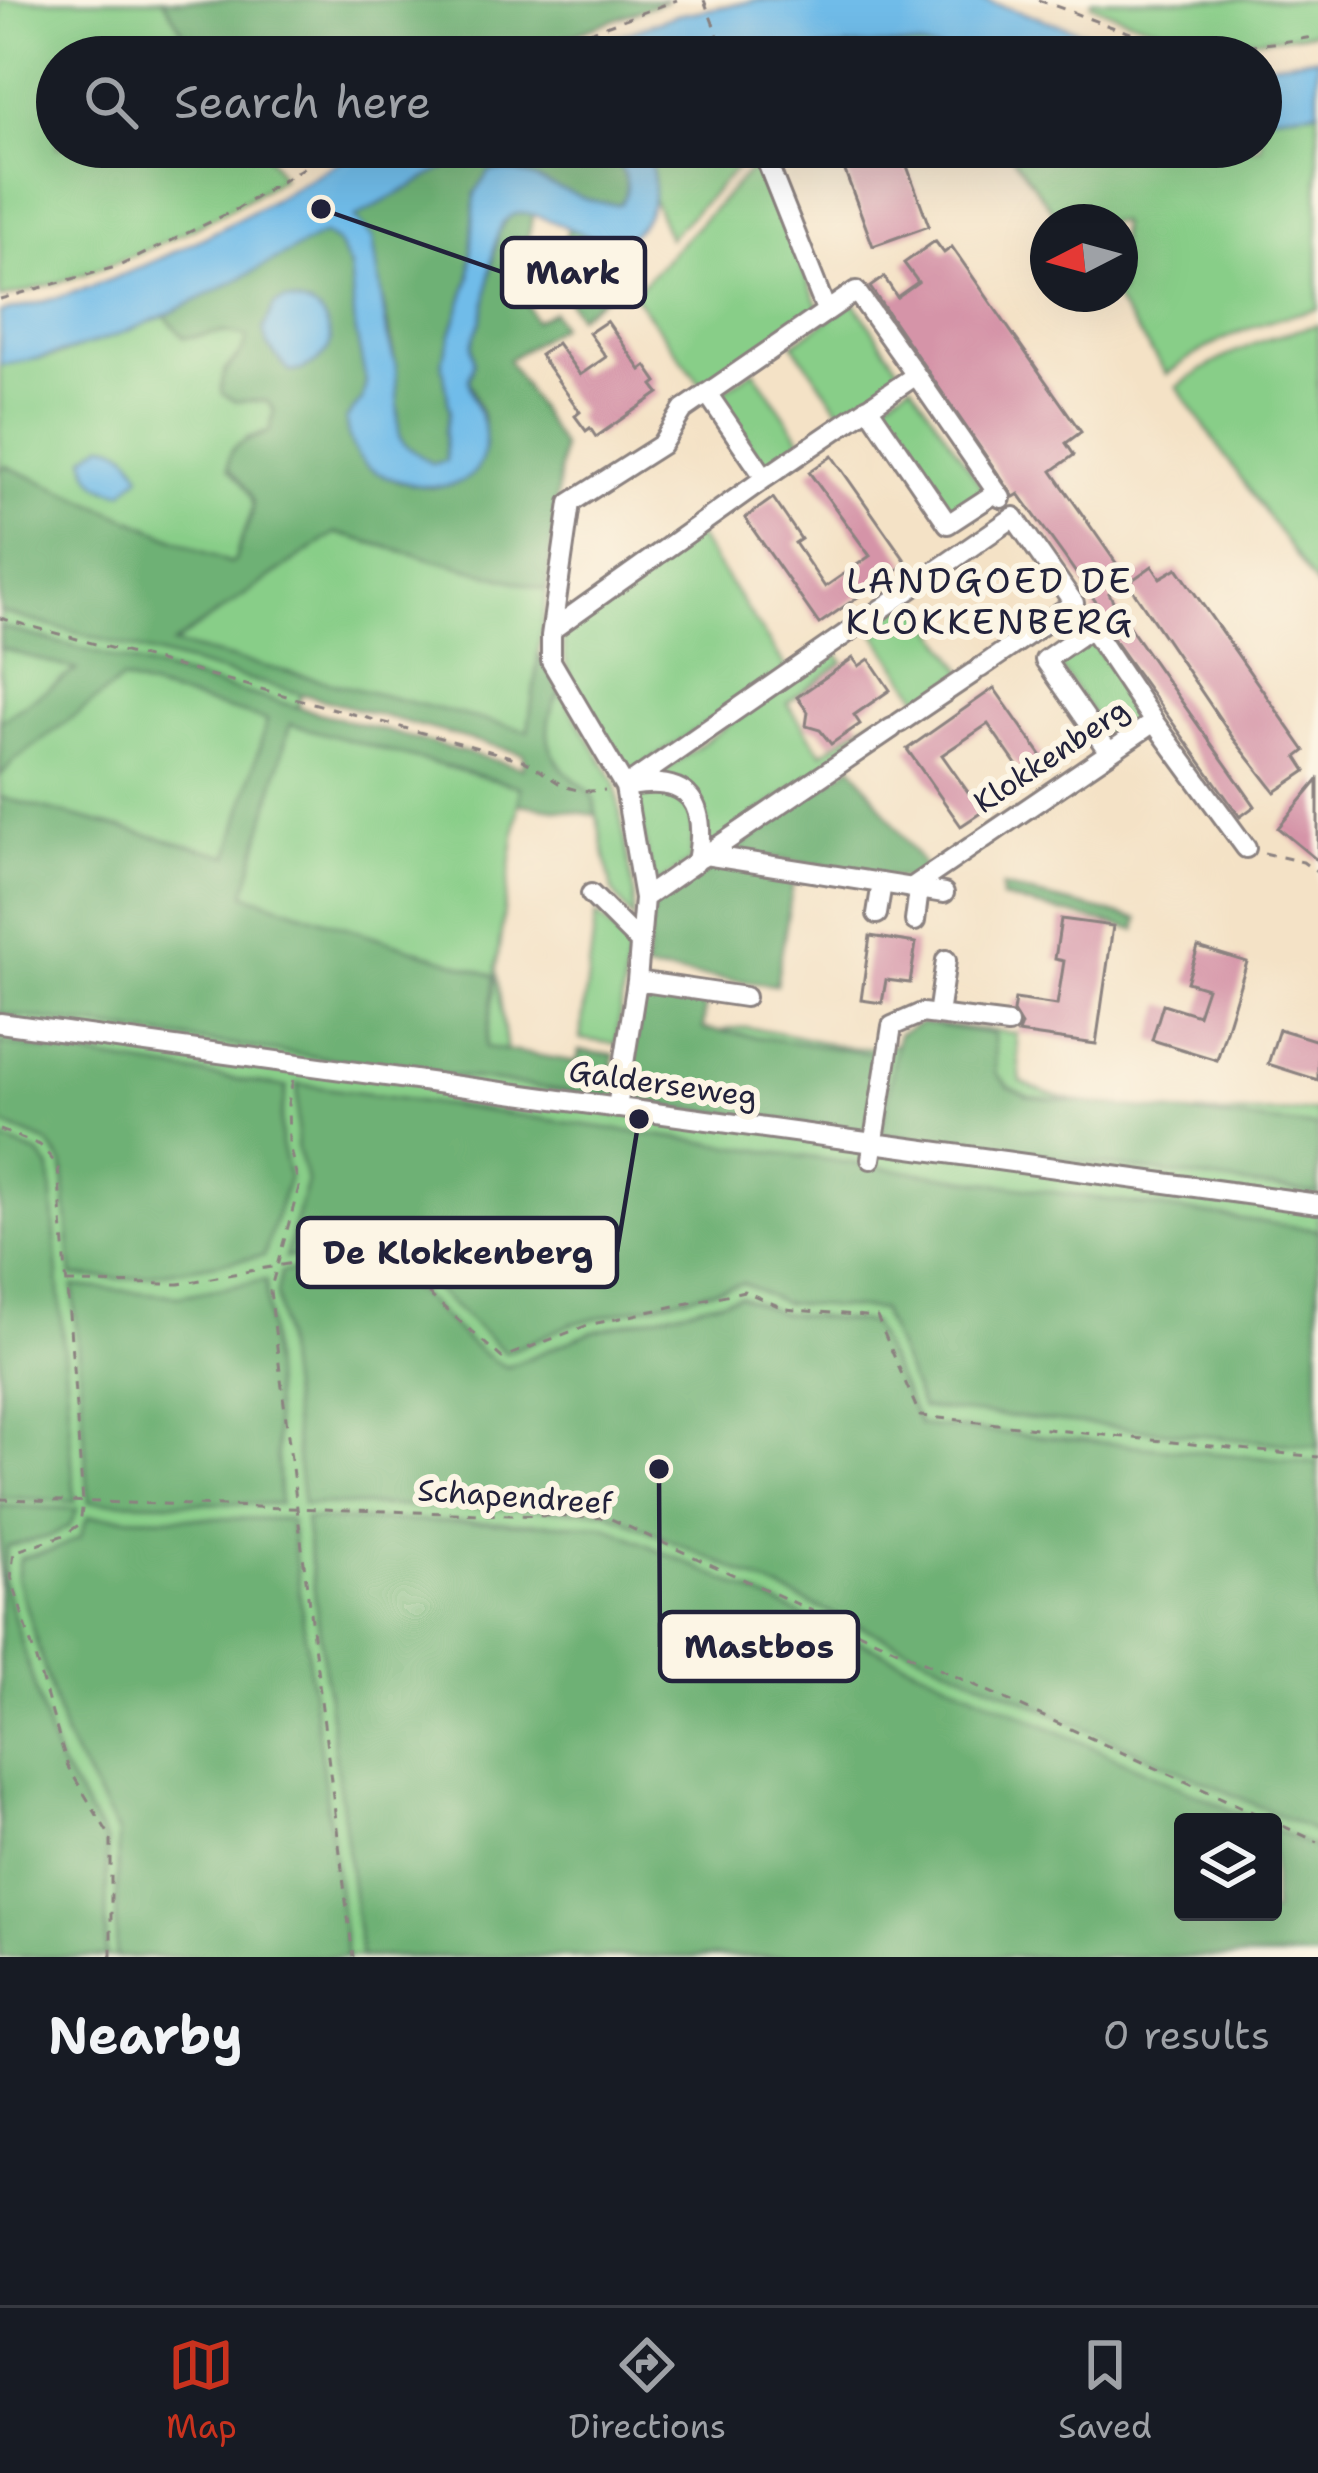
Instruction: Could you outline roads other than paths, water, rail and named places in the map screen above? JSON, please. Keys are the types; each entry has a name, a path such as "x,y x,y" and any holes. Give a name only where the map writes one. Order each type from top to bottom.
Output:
{"street":[{"path":"769,168 826,310"},
{"path":"617,1108 637,981 644,898 625,787 551,661 553,628 570,503 661,445 683,410 856,291 1154,722"},
{"path":"553,628 766,478 823,430 916,375"},
{"path":"707,393 766,478"},
{"path":"868,407 948,524 997,492"},
{"path":"625,787 1014,517"},
{"path":"644,898 1074,603"},
{"path":"1091,628 1045,660 1109,752"},
{"name":"Klokkenberg","path":"915,888 1154,722 1246,848"},
{"path":"625,787 674,785 702,821 701,858"},
{"path":"701,858 944,893"},
{"path":"877,914 882,883"},
{"path":"915,888 915,921"},
{"path":"591,894 640,943"},
{"path":"938,1015 946,960"},
{"path":"637,981 745,997"},
{"path":"873,1151 892,1026 922,1013 1008,1024"},
{"name":"Galderseweg","path":"0,1023 617,1108 873,1151 1318,1204"}],"water":[{"path":"759,0 983,0 1095,36 618,36 677,15"},
{"path":"1318,57 1318,110 1282,114 1282,61"},
{"path":"327,168 445,168 354,218 373,238 396,366 399,437 432,464 446,461 450,412 442,361 470,277 475,193 489,172 519,173 603,203 620,204 625,197 621,168 651,168 654,185 650,208 635,232 616,240 594,238 528,214 511,216 499,231 469,379 484,426 483,455 475,471 447,486 393,479 369,468 354,449 346,419 362,400 366,382 350,267 337,242 324,234 127,331 86,346 0,365 0,312 97,285 233,222"},
{"path":"285,300 317,310 331,340 316,362 290,372 267,345 263,329 275,304"},
{"path":"103,444 127,453 141,475 123,492 102,486 89,472 85,457"}],"place":[{"name":"Mark","path":"321,209"},
{"name":"De Klokkenberg","path":"639,1119"},
{"name":"Mastbos","path":"659,1469"}],"district":[{"name":"LANDGOED DE KLOKKENBERG","path":"990,600"}]}
